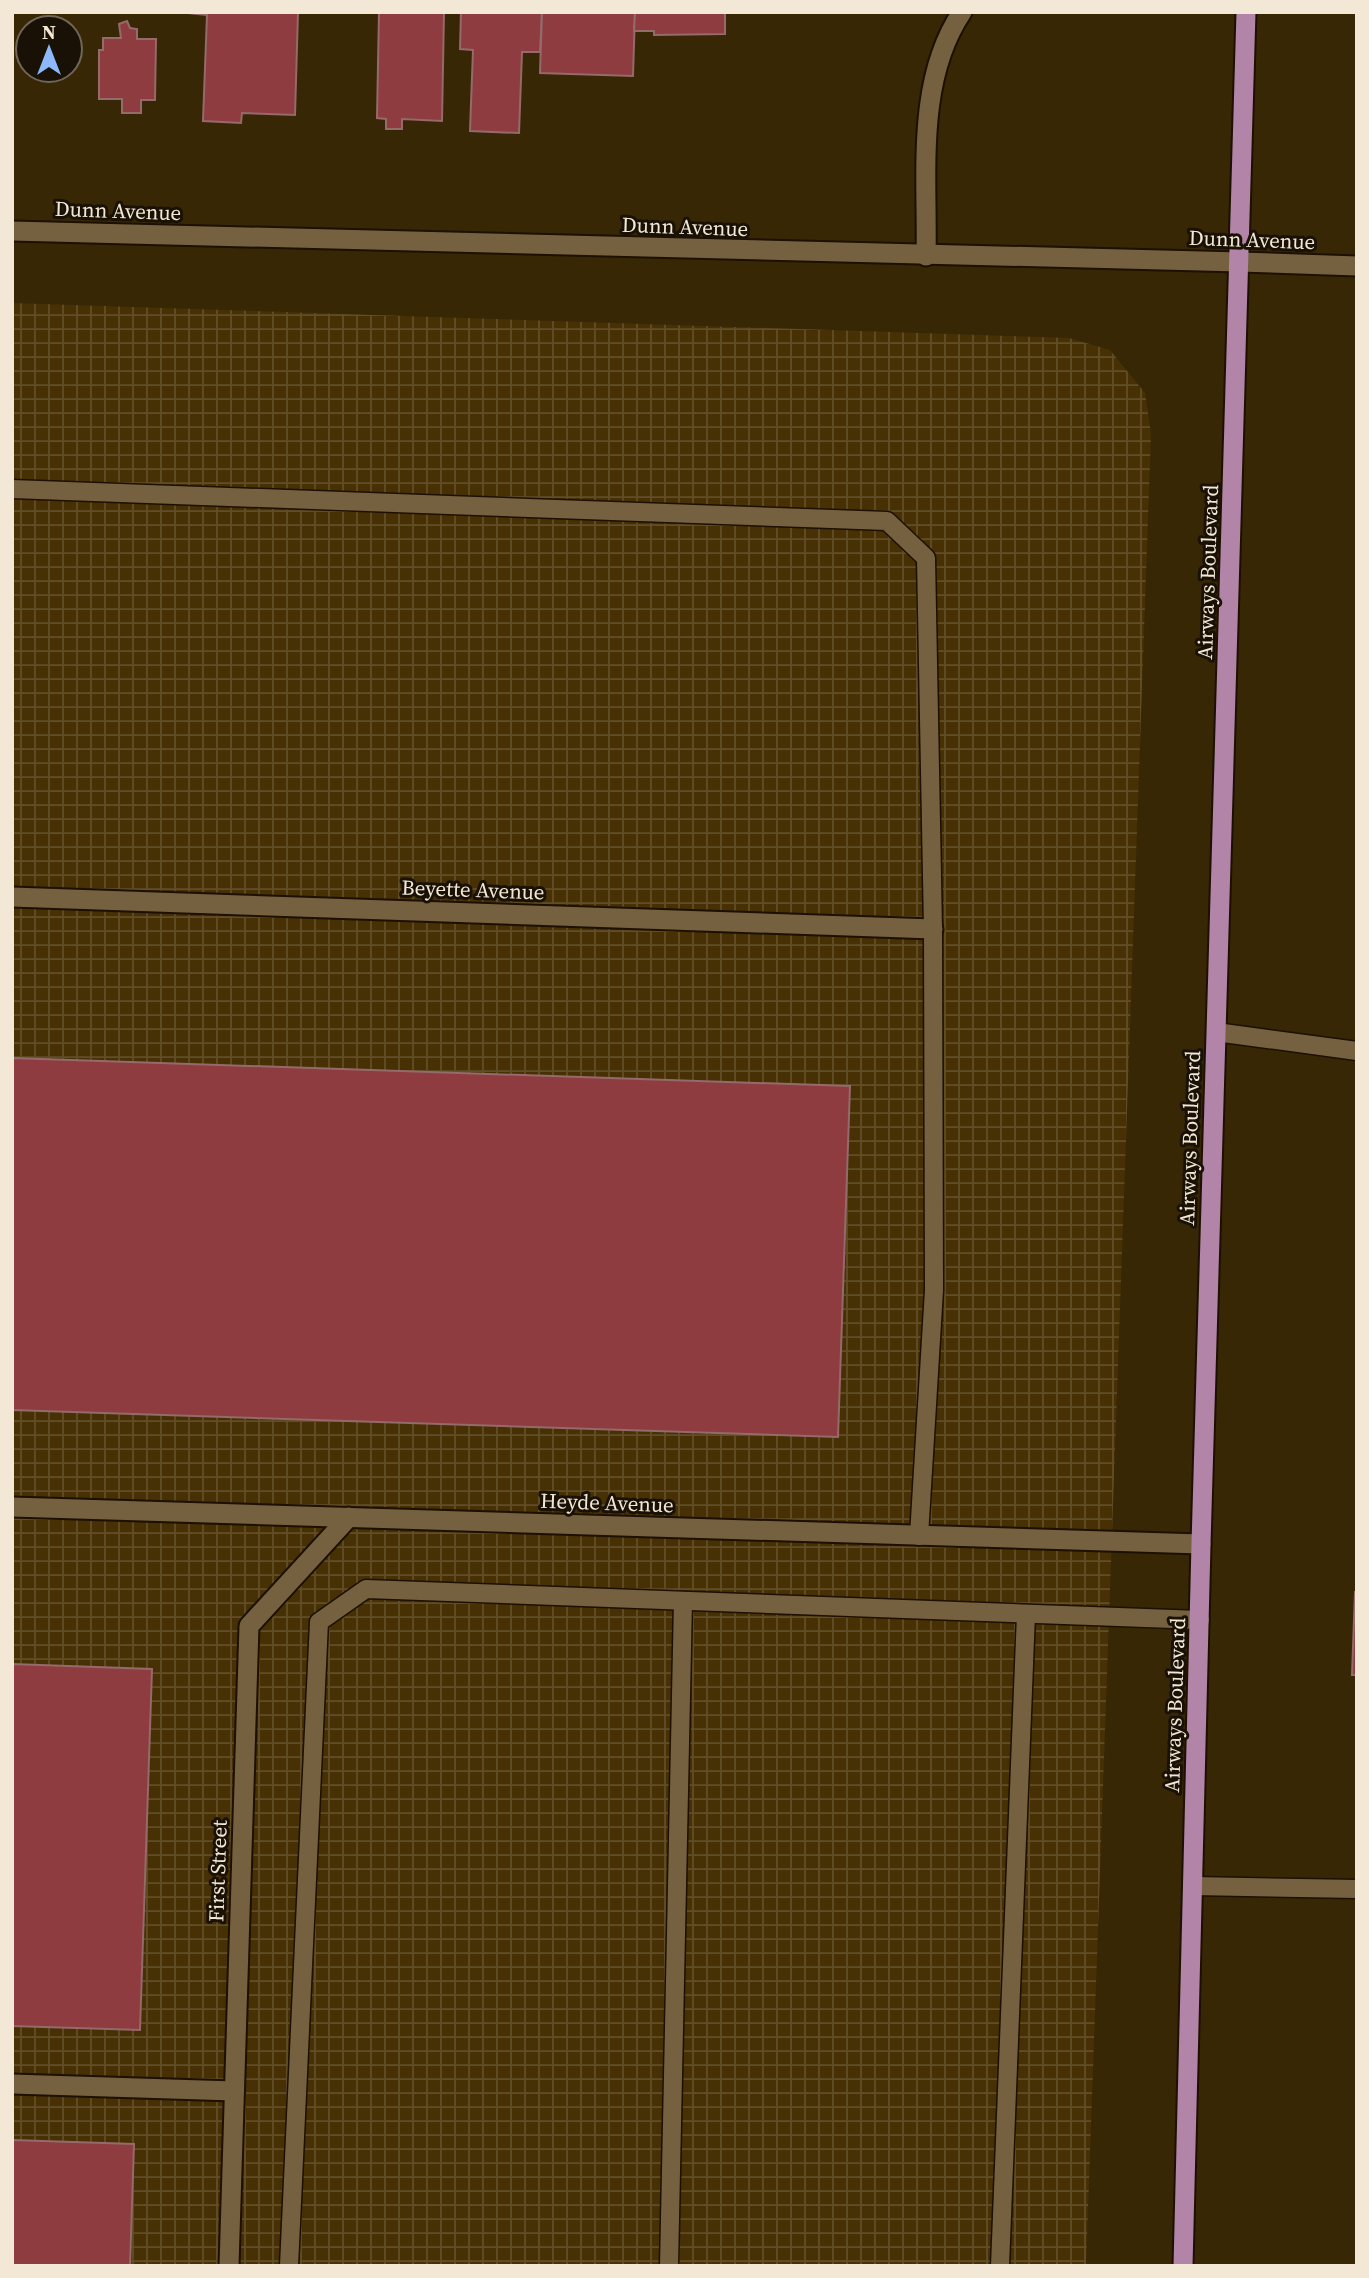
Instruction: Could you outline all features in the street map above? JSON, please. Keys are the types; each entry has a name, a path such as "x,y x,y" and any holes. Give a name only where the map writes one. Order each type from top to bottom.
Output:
{"main road":[{"name":"Airways Boulevard","path":"1183,2266 1201,1544 1246,12"}],"street":[{"path":"926,256 930,93 946,36 962,12"},
{"name":"Dunn Avenue","path":"12,231 1357,266"},
{"name":"Beyette Avenue","path":"12,897 933,929"},
{"name":"Heyde Avenue","path":"12,1507 1201,1544"},
{"name":"First Street","path":"229,2266 249,1626 349,1517"},
{"path":"12,2084 234,2091"}],"lane":[{"path":"12,489 887,521 926,558 933,929 934,1290 919,1536"},
{"path":"1216,1032 1357,1051"},
{"path":"289,2266 319,1622 366,1589 1200,1620"},
{"path":"670,2266 684,1601"},
{"path":"1000,2266 1026,1614"},
{"path":"1193,1886 1357,1889"}],"shaded area":[{"path":"12,303 1069,338 1110,350 1145,393 1151,434 1086,2266 12,2266"}],"building":[{"path":"178,12 298,12 295,115 242,113 241,123 203,121 207,15"},
{"path":"379,12 444,12 442,121 402,119 402,129 386,129 386,119 377,118"},
{"path":"461,12 542,12 540,52 522,52 519,133 470,131 473,50 460,49"},
{"path":"542,12 635,12 633,76 540,73"},
{"path":"635,12 725,12 725,34 654,35 654,31 634,31"},
{"path":"127,21 130,28 137,29 137,39 156,39 155,100 141,100 141,113 122,113 122,99 99,99 99,50 103,50 103,38 121,38 119,24"},
{"path":"12,1058 850,1086 838,1437 12,1410"},
{"path":"1355,1592 1357,1675 1352,1675"},
{"path":"12,1664 152,1669 140,2030 12,2026"},
{"path":"12,2140 134,2144 130,2266 12,2266"}]}
